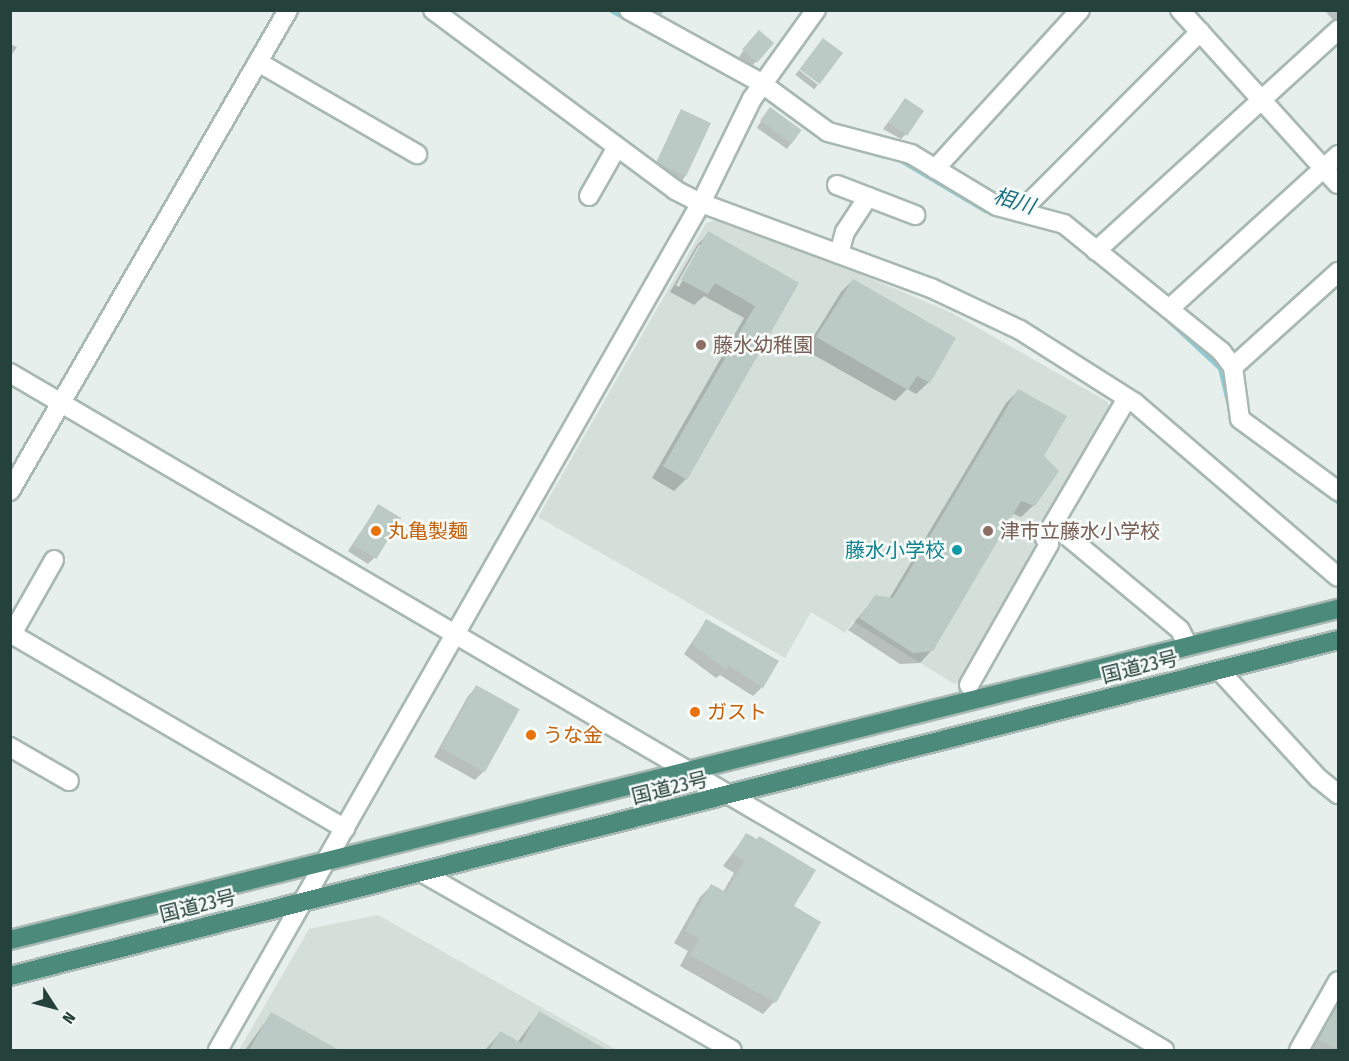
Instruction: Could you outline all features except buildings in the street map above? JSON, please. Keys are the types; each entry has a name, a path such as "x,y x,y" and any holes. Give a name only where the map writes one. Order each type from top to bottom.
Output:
{"highway":[{"name":"国道23号","path":"10,940 686,769 1338,609"},
{"name":"国道23号","path":"10,976 1338,640"}],"street":[{"path":"10,491 288,10"},
{"path":"432,10 675,190 701,204 931,288 1020,330 1126,400 1135,403 1338,577"},
{"path":"629,10 828,132 910,153 985,200 1020,212 1053,219 1221,351 1233,368 1240,419 1338,491"},
{"path":"218,1050 329,860 701,204 758,89 816,10"},
{"path":"934,169 1080,10"},
{"path":"1180,10 1338,184"},
{"path":"1096,251 1338,30"},
{"path":"1020,212 1200,32"},
{"path":"258,62 417,154"},
{"path":"589,196 617,147"},
{"path":"1169,309 1338,155"},
{"path":"837,185 915,215"},
{"path":"839,254 845,232 868,197"},
{"path":"1233,368 1338,272"},
{"path":"10,373 1164,1050"},
{"path":"969,685 1049,544 1045,538 1126,400"},
{"path":"1053,524 1180,630 1188,646"},
{"path":"54,560 11,633 345,829"},
{"path":"1219,670 1318,778 1338,794"},
{"path":"10,747 69,781"},
{"path":"421,872 732,1050"},
{"path":"1299,1050 1338,981"}],"shaded area":[{"path":"717,220 809,252 952,313 1108,402 1109,407 1032,539 1043,545 962,682 954,684 853,621 845,633 811,612 785,658 538,517 706,223"},
{"path":"378,915 617,1050 239,1050 309,929"}],"waterway":[{"name":"相川","path":"611,10 629,20"},
{"name":"相川","path":"827,139 884,156"},
{"name":"相川","path":"899,159 985,210 1027,223"},
{"name":"相川","path":"1166,318 1220,368 1232,418"},
{"name":"相川","path":"1239,428 1262,446"},
{"name":"相川","path":"1328,494 1338,502"}],"place":[{"name":"藤水幼稚園","path":"701,345"},
{"name":"丸亀製麺","path":"376,531"},
{"name":"津市立藤水小学校","path":"988,531"},
{"name":"藤水小学校","path":"957,550"},
{"name":"ガスト","path":"695,712"},
{"name":"うな金","path":"531,735"}]}
